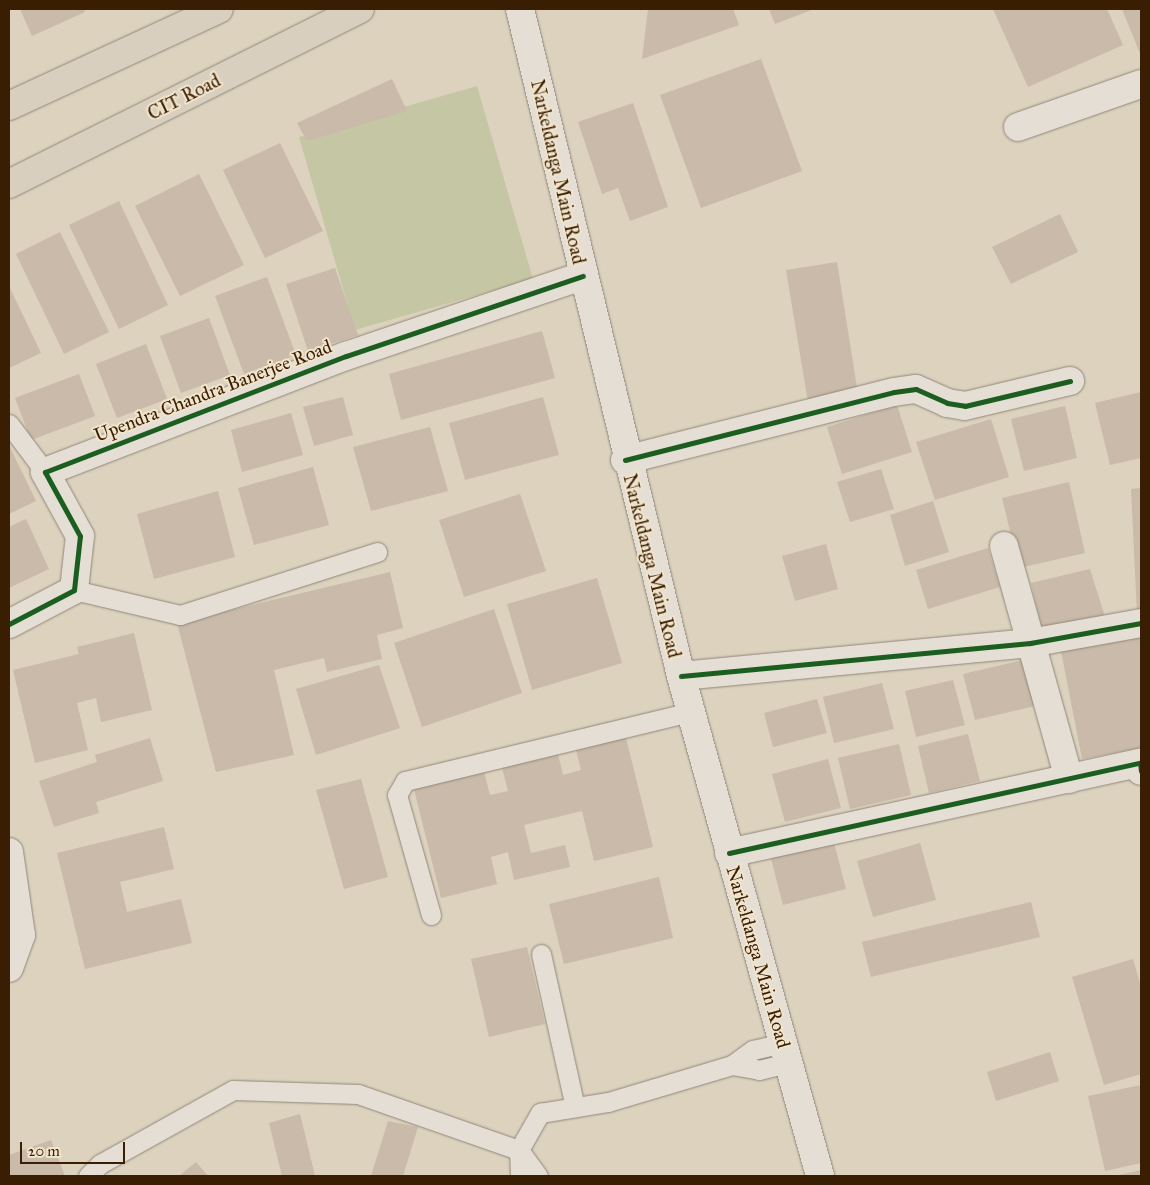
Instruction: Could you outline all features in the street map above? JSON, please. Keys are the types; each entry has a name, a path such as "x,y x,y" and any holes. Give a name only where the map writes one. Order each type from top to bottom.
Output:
{"main road":[{"path":"9,106 219,9"},
{"name":"CIT Road","path":"9,184 360,9"}],"street":[{"name":"Narkeldanga Main Road","path":"520,9 625,460 690,712 820,1176"},
{"path":"1018,127 1141,84"},
{"name":"Upendra Chandra Banerjee Road","path":"45,472 346,356 582,276"},
{"path":"625,460 894,392 916,389 947,403 966,406 1070,381"},
{"path":"9,624 74,590 80,536 45,472"},
{"path":"1004,546 1069,779"},
{"path":"681,676 1030,643 1141,623"},
{"path":"729,853 1140,763 1141,770"},
{"path":"9,852 16,875 21,935 9,968"}],"lane":[{"path":"9,424 45,472"},
{"path":"74,590 180,615 377,552"},
{"path":"431,915 397,795 405,781 690,712"},
{"path":"541,954 575,1107"},
{"path":"520,1176 519,1150 540,1113 608,1102 732,1065 759,1070 785,1053"},
{"path":"88,1176 100,1164 233,1090 358,1094 519,1150 538,1176"}],"green space":[{"path":"477,86 533,279 355,330 299,137"}],"building":[{"path":"20,9 84,9 85,12 32,36"},
{"path":"648,9 733,9 739,25 642,59"},
{"path":"769,9 814,9 775,24"},
{"path":"993,9 1107,9 1123,45 1028,87"},
{"path":"1122,9 1141,9 1141,56"},
{"path":"761,59 802,171 701,208 660,95"},
{"path":"392,79 407,111 307,141 297,123"},
{"path":"633,103 668,207 630,221 618,188 602,194 578,122"},
{"path":"280,143 323,231 265,258 223,170"},
{"path":"199,174 244,265 180,296 135,206"},
{"path":"119,201 168,305 119,329 69,225"},
{"path":"1060,214 1078,252 1011,284 992,247"},
{"path":"60,232 109,332 64,354 16,254"},
{"path":"837,262 858,394 808,402 786,270"},
{"path":"335,268 358,335 308,351 286,284"},
{"path":"267,277 296,355 244,374 215,296"},
{"path":"9,286 41,353 9,368"},
{"path":"209,318 230,375 181,393 160,336"},
{"path":"542,331 555,378 401,420 389,374"},
{"path":"146,344 167,399 117,418 96,364"},
{"path":"79,374 95,416 31,440 15,398"},
{"path":"1141,392 1141,458 1110,465 1095,403"},
{"path":"343,397 353,435 314,446 303,407"},
{"path":"543,397 559,455 465,480 449,423"},
{"path":"897,405 912,452 842,474 827,427"},
{"path":"1065,406 1077,458 1024,471 1011,419"},
{"path":"291,413 303,455 242,472 231,430"},
{"path":"991,419 1009,477 935,500 916,442"},
{"path":"430,427 448,491 371,511 353,447"},
{"path":"9,445 36,501 9,514"},
{"path":"313,467 329,525 254,545 238,488"},
{"path":"881,469 894,509 850,522 837,482"},
{"path":"1069,482 1085,553 1019,568 1002,498"},
{"path":"1141,488 1141,612 1137,613 1131,489"},
{"path":"218,491 235,557 154,579 137,514"},
{"path":"520,494 546,571 464,597 439,520"},
{"path":"933,501 949,552 905,566 890,515"},
{"path":"26,519 49,569 9,588 9,527"},
{"path":"826,544 838,589 795,601 782,556"},
{"path":"988,548 1000,587 928,609 916,570"},
{"path":"1090,569 1106,620 1043,635 1031,583"},
{"path":"390,572 403,628 377,635 382,659 327,672 324,658 274,670 294,755 216,772 177,623"},
{"path":"597,578 622,663 532,690 507,604"},
{"path":"494,609 522,693 422,727 394,643"},
{"path":"134,633 152,710 101,722 96,698 77,703 88,750 35,763 13,670 79,654 77,647"},
{"path":"1141,635 1141,748 1082,759 1061,651"},
{"path":"1023,660 1035,706 975,720 963,674"},
{"path":"379,665 400,728 316,755 296,689"},
{"path":"953,680 965,725 916,737 905,691"},
{"path":"882,683 894,729 834,743 823,697"},
{"path":"817,699 827,733 773,747 764,713"},
{"path":"624,730 653,847 594,861 582,811 524,825 531,853 565,845 570,867 514,880 508,852 491,857 497,884 441,898 412,781 482,764 490,795 508,791 500,760 556,746 563,775 581,770 574,742"},
{"path":"968,734 980,781 929,793 918,746"},
{"path":"150,738 163,781 96,802 99,813 54,827 39,781 97,762 95,755"},
{"path":"899,744 911,795 850,809 838,758"},
{"path":"828,759 841,808 785,822 772,774"},
{"path":"361,779 388,877 344,889 316,790"},
{"path":"164,827 174,869 120,882 127,912 181,899 192,943 85,969 57,853"},
{"path":"833,839 846,889 783,905 770,855"},
{"path":"920,843 936,900 873,917 857,861"},
{"path":"659,877 673,938 564,964 549,904"},
{"path":"1031,902 1040,937 871,977 862,942"},
{"path":"527,947 545,1024 489,1037 471,959"},
{"path":"1133,959 1141,987 1141,1074 1104,1085 1072,977"},
{"path":"1050,1052 1059,1081 996,1101 987,1072"},
{"path":"1141,1085 1141,1163 1105,1171 1088,1096"},
{"path":"300,1114 315,1176 282,1176 269,1123"},
{"path":"388,1121 418,1127 403,1176 371,1176"},
{"path":"51,1140 65,1176 9,1176 9,1155"},
{"path":"196,1162 208,1176 179,1176"},
{"path":"1141,1170 1141,1176 1119,1176 1119,1175"}],"cycle path":[{"path":"9,624 74,590 80,536 45,472 346,356 583,276"},
{"path":"625,460 894,392 916,389 947,403 965,406 1070,381"},
{"path":"681,676 1030,643 1141,623"},
{"path":"729,853 1140,763 1141,771"}]}
